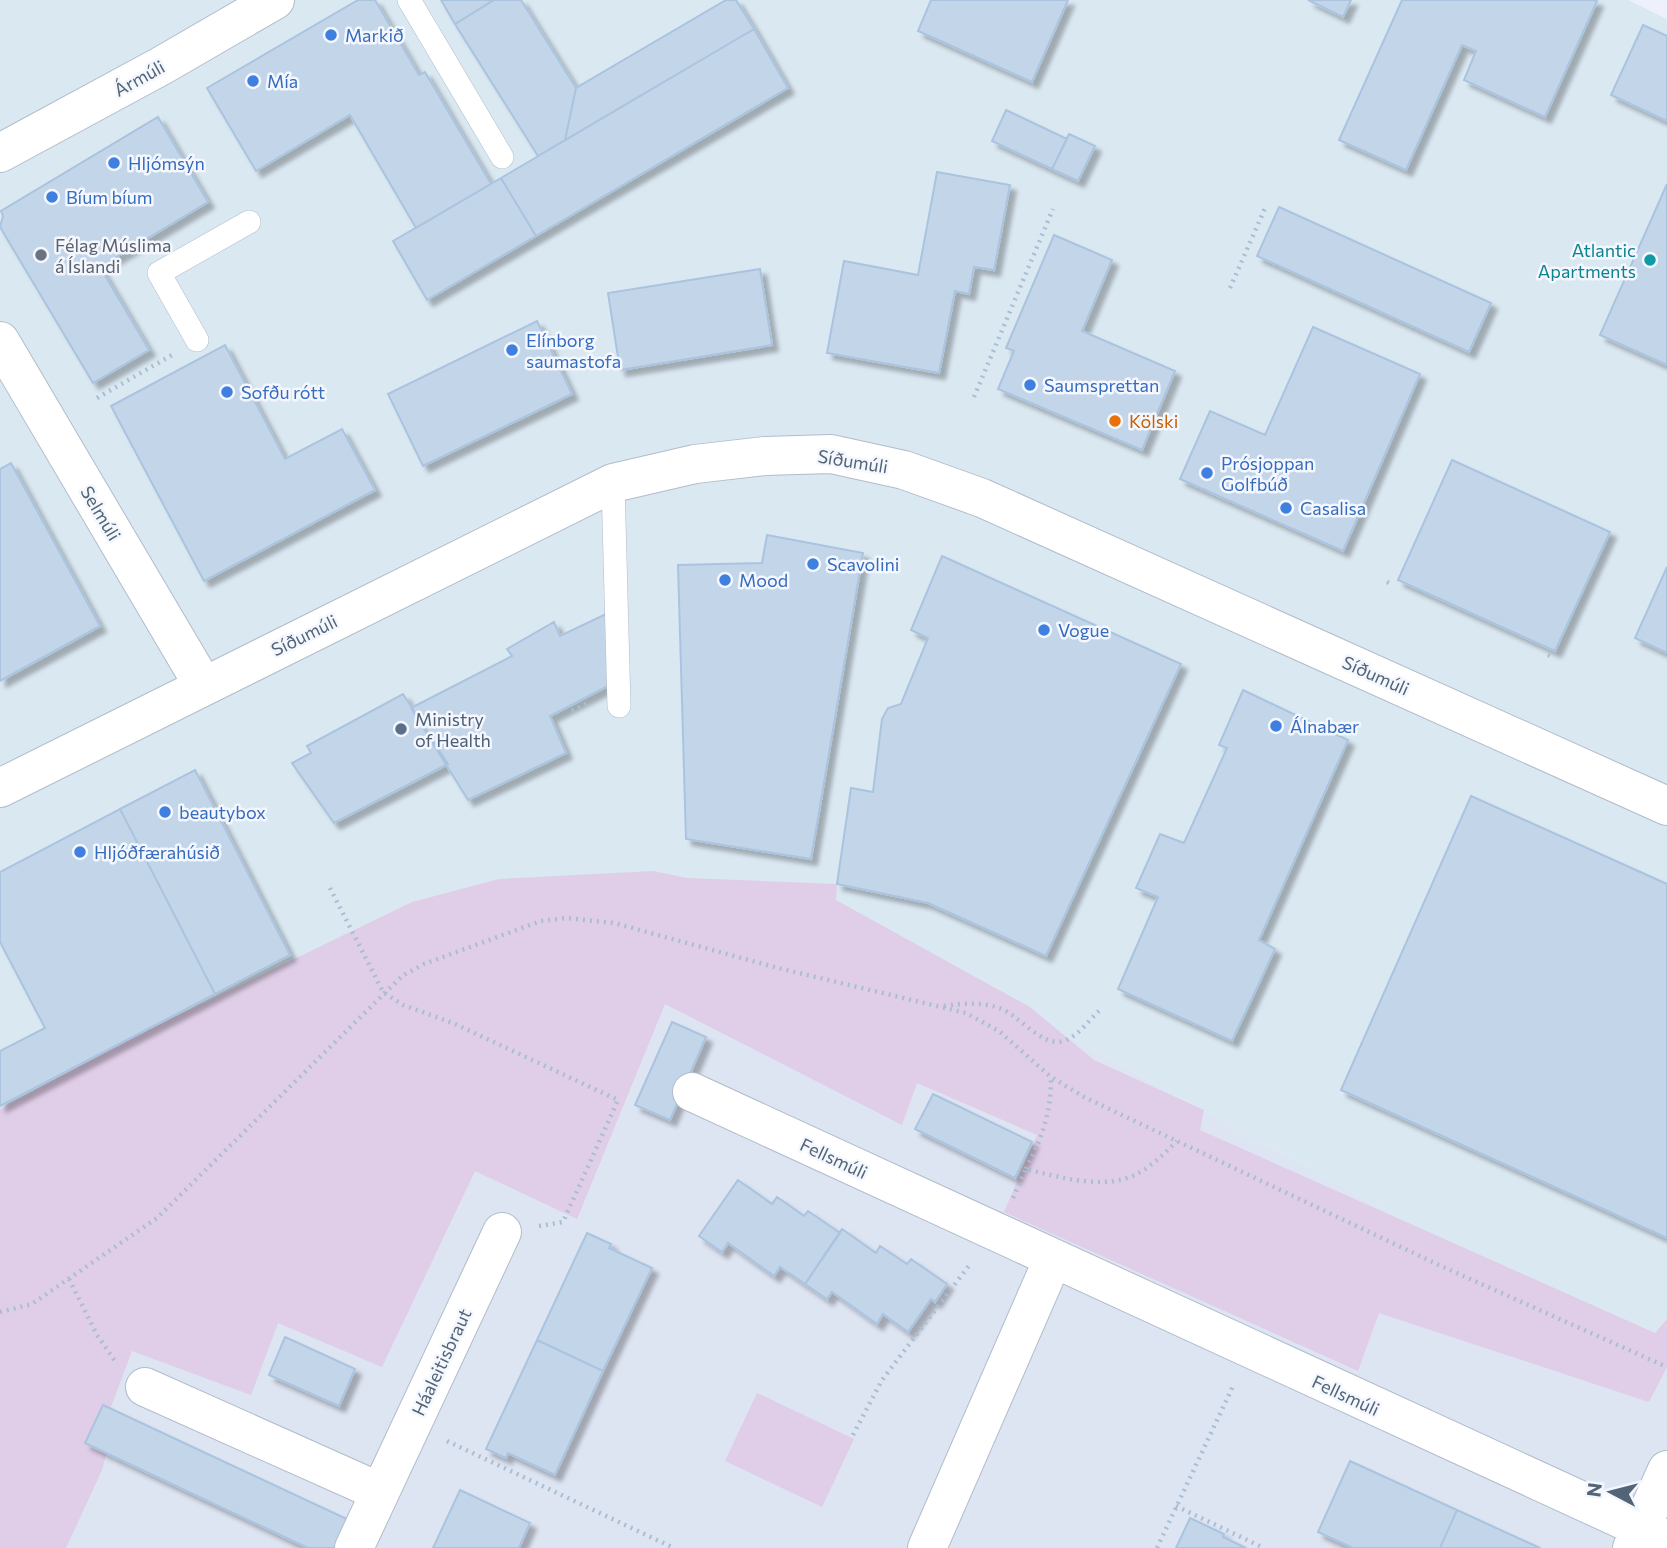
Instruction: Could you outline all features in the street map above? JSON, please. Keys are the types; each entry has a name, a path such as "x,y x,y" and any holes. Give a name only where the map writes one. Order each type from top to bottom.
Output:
{"street":[{"name":"Ármúli","path":"0,153 275,0"},
{"name":"Selmúli","path":"0,341 203,685"},
{"name":"Síðumúli","path":"0,788 613,483 665,468 765,456 831,454 904,470 982,498 1667,806"},
{"name":"Fellsmúli","path":"692,1092 1250,1350 1646,1539 1667,1470"},
{"name":"Háaleitisbraut","path":"354,1548 502,1232"},
{"path":"927,1548 1053,1259"},
{"path":"145,1387 380,1492"}],"lane":[{"path":"409,0 502,157"},
{"path":"197,340 159,273 249,222"},
{"path":"613,483 619,706"}],"path":[{"path":"1230,288 1266,206"},
{"path":"974,397 1053,209"},
{"path":"97,398 197,340"},
{"path":"330,888 383,992 403,1005 453,1023 618,1100 563,1222 502,1232"},
{"path":"943,1006 965,1003 1000,1008 1049,1041 1059,1042 1073,1036 1099,1010"},
{"path":"853,1436 882,1380 957,1279 998,1233 1044,1135 1051,1077"},
{"path":"1026,1169 1078,1181 1111,1182 1146,1169 1177,1141"},
{"path":"69,1279 113,1360 145,1387"},
{"path":"1157,1548 1250,1350"},
{"path":"412,1425 674,1548"},
{"path":"1176,1506 1264,1548"}],"shaded area":[{"path":"0,0 1628,0 1667,19 1667,1365 834,908 0,1143"},
{"path":"653,871 687,878 837,884 836,900 1030,1007 1094,1060 1204,1110 1200,1130 1655,1333 1667,1319 1667,1367 1649,1402 1379,1313 1358,1371 1004,1212 1037,1135 917,1083 902,1125 665,1004 577,1219 475,1171 382,1367 278,1323 251,1395 132,1351 97,1444 107,1451 102,1470 66,1548 0,1548 0,1109 131,1038 412,902 499,879"},
{"path":"834,908 1667,1365 1667,1548 0,1548 0,1143"},
{"path":"757,1393 854,1439 822,1507 725,1461"}],"building":[{"path":"358,0 375,0 419,75 425,72 491,184 416,228 350,115 256,171 207,88"},
{"path":"441,0 494,0 455,24"},
{"path":"494,0 521,0 576,88 565,140 538,156 455,24"},
{"path":"726,0 736,0 754,29 565,140 576,88"},
{"path":"931,0 1068,0 1032,82 918,31"},
{"path":"1308,0 1351,0 1343,17"},
{"path":"1402,0 1597,1 1545,117 1464,80 1476,51 1462,45 1406,170 1339,140"},
{"path":"1643,25 1667,36 1667,121 1611,95"},
{"path":"754,29 788,88 536,236 501,178"},
{"path":"1006,110 1067,139 1052,169 992,141"},
{"path":"158,117 208,202 100,267 149,350 93,383 0,227 3,216 1,211"},
{"path":"1069,134 1095,146 1078,181 1052,169"},
{"path":"937,172 1010,185 994,270 974,267 969,294 955,291 939,373 827,353 844,261 918,275"},
{"path":"501,178 536,236 427,300 393,241"},
{"name":"Atlantic Apartments","path":"1667,184 1667,365 1600,335"},
{"path":"1279,207 1491,303 1469,352 1257,256"},
{"path":"1054,235 1112,260 1082,331 1175,371 1142,450 998,389 1014,351 1006,348"},
{"path":"760,269 772,345 620,370 608,293"},
{"path":"537,321 572,394 423,466 388,394"},
{"path":"1313,327 1420,374 1343,551 1180,479 1210,411 1265,435"},
{"path":"225,345 285,459 342,429 375,490 204,581 111,406"},
{"path":"1452,460 1610,532 1555,651 1398,580"},
{"path":"11,463 100,626 0,681 0,469"},
{"path":"767,535 863,553 811,859 686,839 678,565 762,563"},
{"path":"942,556 1181,664 1046,956 928,903 837,884 851,788 873,792 882,719 888,708 901,704 928,638 911,630"},
{"path":"1667,567 1667,653 1635,638"},
{"path":"606,614 608,686 550,716 566,753 468,800 411,708 512,656 507,649 554,622 560,636"},
{"path":"1243,690 1348,740 1259,940 1275,949 1232,1041 1118,989 1158,897 1136,888 1160,834 1184,843 1227,748 1219,745"},
{"path":"403,694 448,764 334,823 292,763 311,753 307,746"},
{"path":"195,770 290,955 215,994 120,809"},
{"path":"1471,796 1667,884 1667,1238 1341,1090"},
{"path":"120,809 215,994 0,1106 0,1051 45,1028 0,942 0,872"},
{"path":"672,1022 706,1037 670,1120 635,1105"},
{"path":"933,1094 1032,1142 1015,1178 915,1129"},
{"path":"738,1180 772,1204 777,1197 804,1216 808,1211 840,1233 805,1284 780,1267 774,1276 728,1243 722,1252 699,1236"},
{"path":"842,1229 876,1253 880,1246 907,1264 911,1259 947,1284 935,1302 931,1299 908,1332 883,1314 877,1324 832,1292 827,1299 805,1284"},
{"path":"587,1233 611,1244 609,1248 652,1268 603,1371 537,1340"},
{"path":"285,1337 355,1369 339,1406 269,1375"},
{"path":"537,1340 603,1371 555,1475 508,1453 506,1458 486,1449"},
{"path":"103,1405 351,1521 338,1548 308,1548 85,1443"},
{"path":"1350,1461 1457,1510 1440,1548 1353,1548 1318,1532"},
{"path":"460,1490 530,1523 519,1548 433,1548"},
{"path":"1457,1510 1540,1548 1440,1548"},
{"path":"1190,1518 1224,1534 1223,1537 1246,1548 1176,1548"}],"place":[{"name":"Markið","path":"331,35"},
{"name":"Mía","path":"253,81"},
{"name":"Hljómsýn","path":"114,163"},
{"name":"Bíum bíum","path":"52,197"},
{"name":"Félag Múslima á Íslandi","path":"41,255"},
{"name":"Atlantic Apartments","path":"1650,260"},
{"name":"Elínborg saumastofa","path":"512,350"},
{"name":"Saumsprettan","path":"1030,385"},
{"name":"Sofðu rótt","path":"227,392"},
{"name":"Kölski","path":"1115,421"},
{"name":"Prósjoppan Golfbúð","path":"1207,473"},
{"name":"Casalisa","path":"1286,508"},
{"name":"Scavolini","path":"813,564"},
{"name":"Mood","path":"725,580"},
{"name":"Vogue","path":"1044,630"},
{"name":"Álnabær","path":"1276,726"},
{"name":"Ministry of Health","path":"401,729"},
{"name":"beautybox","path":"165,812"},
{"name":"Hljóðfærahúsið","path":"80,852"}]}
